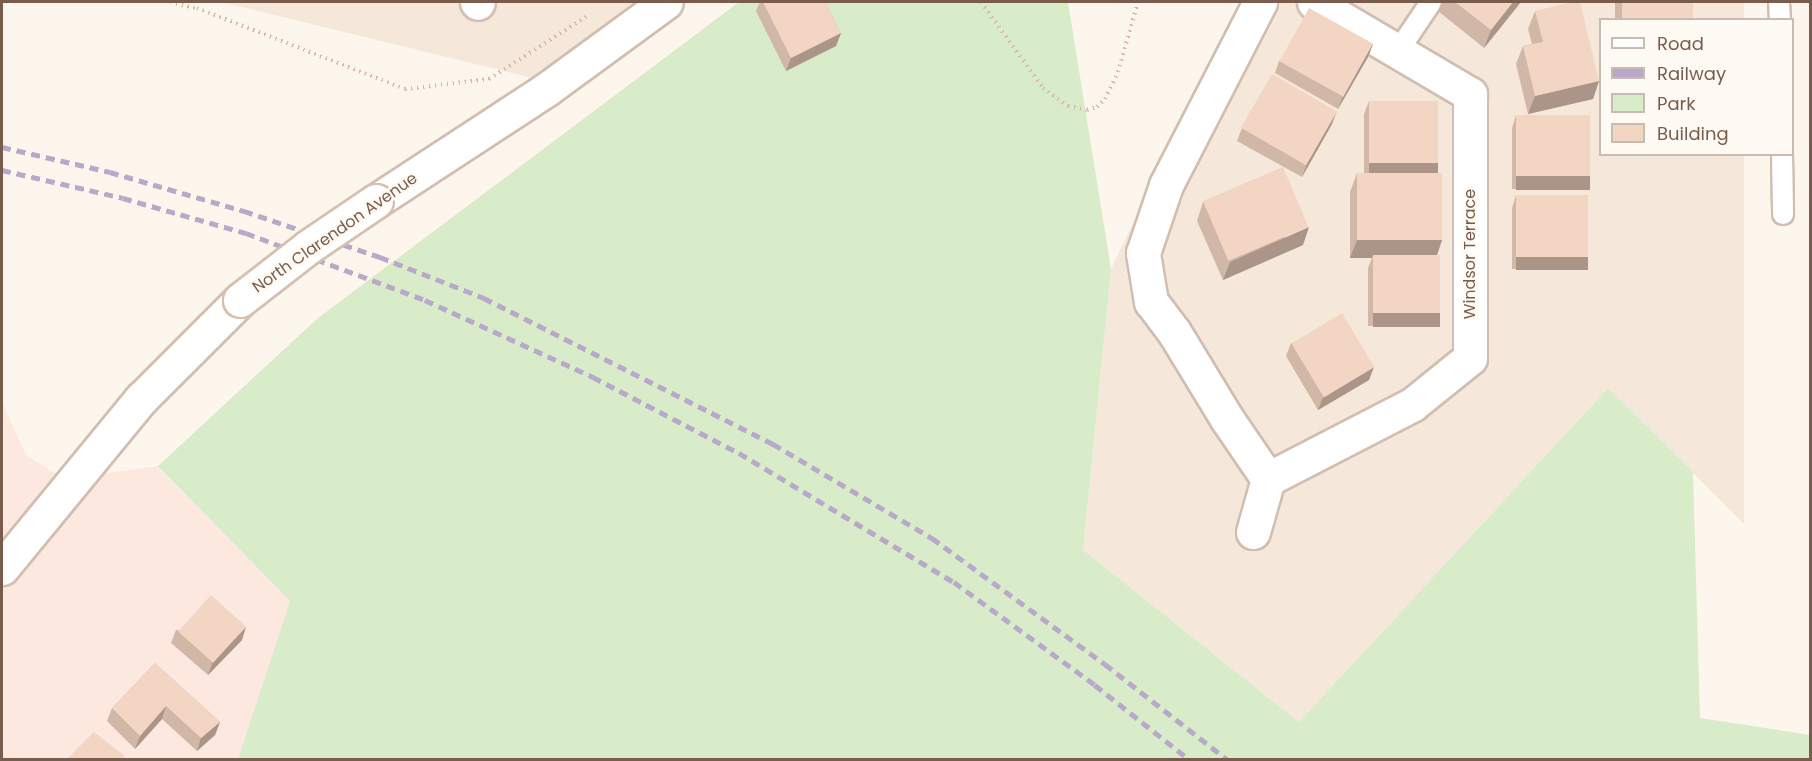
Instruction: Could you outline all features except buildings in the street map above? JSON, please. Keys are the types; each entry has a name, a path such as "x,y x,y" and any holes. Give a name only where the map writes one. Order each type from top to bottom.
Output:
{"street":[{"name":"North Clarendon Avenue","path":"2,568 141,399 240,300 308,247 547,89 666,2"},
{"path":"1253,532 1268,479 1227,419 1174,332 1151,302 1143,253 1166,185 1260,2"},
{"name":"Windsor Terrace","path":"1268,479 1413,404 1470,358 1470,94 1314,2"}],"lane":[{"path":"1398,51 1431,2"},
{"path":"1779,2 1780,18"},
{"path":"1782,156 1783,214"}],"path":[{"path":"170,2 197,8 405,89 489,79 593,12"},
{"path":"981,2 1043,88 1068,106 1087,110 1097,107 1105,99 1118,72 1138,2"}],"shaded area":[{"path":"221,2 668,2 549,82"},
{"path":"1239,2 1744,2 1744,18 1599,18 1599,156 1744,156 1744,524 1608,388 1299,722 1083,550 1111,269"},
{"path":"2,402 26,455 64,479 158,466 290,601 238,759 2,759"}],"green space":[{"path":"739,2 1068,2 1111,269 1083,550 1299,722 1608,388 1693,472 1700,718 1810,735 1810,759 238,759 290,601 158,466 318,318"}],"railway":[{"path":"2,147 110,172 244,211 380,257 484,298 773,444 932,538 1105,664 1228,760"},
{"path":"2,170 123,198 246,233 425,300 593,377 739,453 954,582 1095,685 1190,760"}]}
